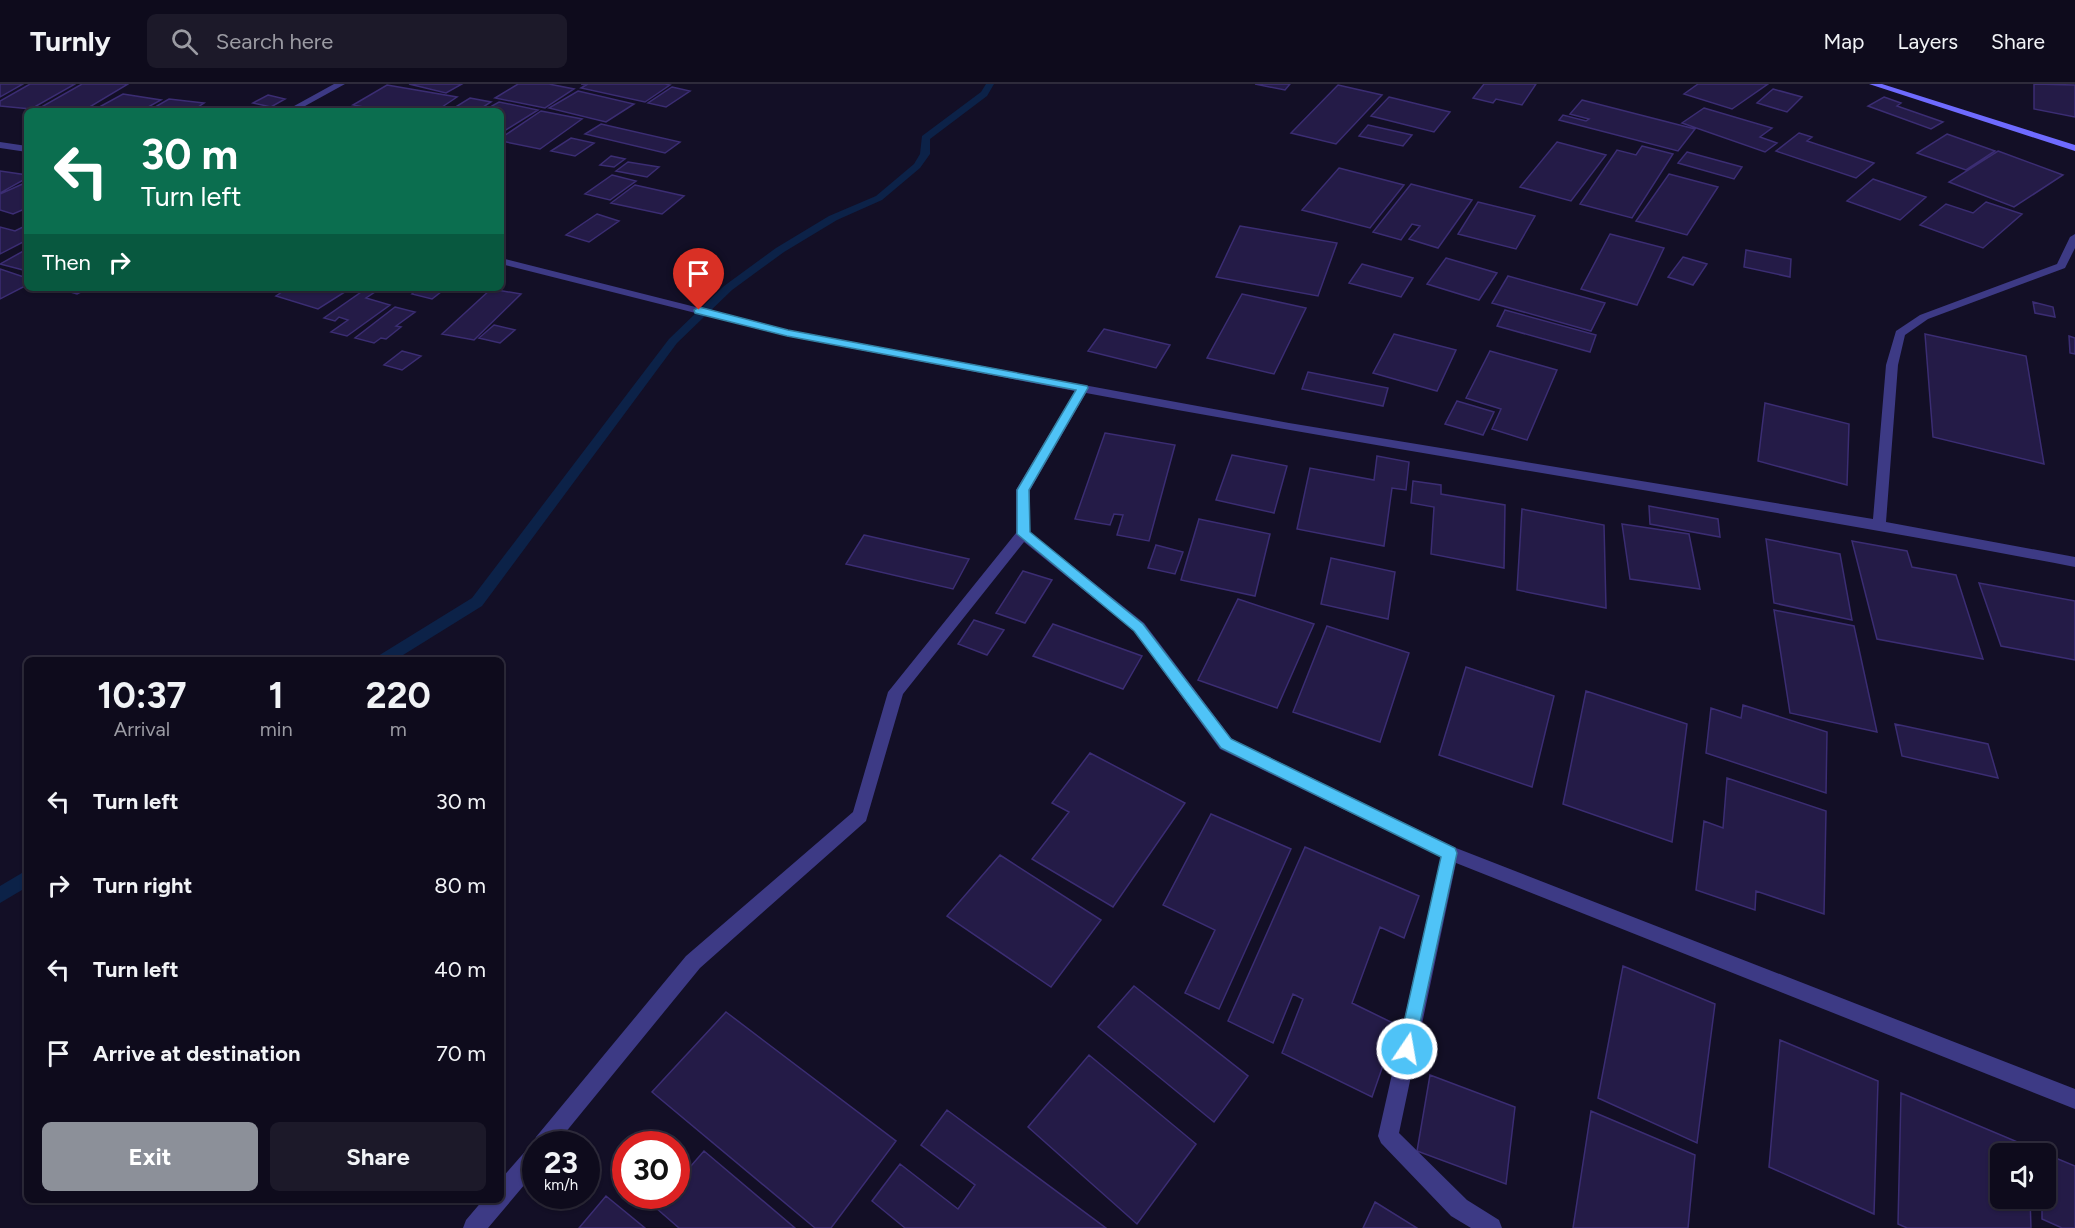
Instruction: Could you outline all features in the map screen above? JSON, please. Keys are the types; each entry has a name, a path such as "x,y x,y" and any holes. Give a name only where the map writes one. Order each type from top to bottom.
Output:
{"main road":[{"path":"1873,84 2075,148"}],"street":[{"path":"295,108 341,84"},
{"path":"0,145 24,149"},
{"path":"1879,525 1892,365 1900,333 1924,317 2061,266 2075,237"},
{"path":"504,262 787,333 1289,427 1879,525 2075,562"},
{"path":"554,1131 693,962 860,816 896,692 1023,534 1023,490 1083,388"},
{"path":"1023,534 1138,627 1226,744 1450,853 2075,1099"},
{"path":"1450,853 1388,1136 1458,1208 1491,1228"},
{"path":"504,1191 522,1170"},
{"path":"474,1228 495,1203"}],"building":[{"path":"0,84 23,84 0,97"},
{"path":"30,84 75,84 33,108 0,106 0,101"},
{"path":"82,84 128,84 88,108 40,108"},
{"path":"409,84 462,84 446,93"},
{"path":"518,84 549,84 574,89 545,108 495,98"},
{"path":"581,84 670,85 645,102 581,88 586,85"},
{"path":"1255,84 1290,84 1285,90"},
{"path":"1484,84 1536,84 1522,105 1496,99 1493,103 1473,98"},
{"path":"1698,84 1768,84 1732,109 1684,94"},
{"path":"2034,84 2075,85 2075,117 2034,109"},
{"path":"387,85 457,97 440,108 369,108 353,105"},
{"path":"1338,85 1382,95 1336,144 1291,133"},
{"path":"672,87 690,91 666,107 648,103"},
{"path":"1773,89 1802,97 1787,112 1757,103"},
{"path":"578,91 634,104 606,122 549,108"},
{"path":"123,94 161,100 146,108 97,108"},
{"path":"268,95 285,99 271,107 253,103"},
{"path":"1389,97 1450,112 1434,132 1371,116"},
{"path":"1884,97 1901,103 1897,106 1943,122 1931,129 1868,106"},
{"path":"470,98 491,102 482,108 454,108"},
{"path":"169,99 204,103 196,108 153,108"},
{"path":"1582,100 1695,129 1678,151 1559,120 1563,115 1586,121 1589,119 1570,114"},
{"path":"499,102 538,110 504,131 504,108 488,108"},
{"path":"1704,108 1772,128 1760,137 1777,143 1765,152 1682,123"},
{"path":"541,111 582,119 540,149 504,142 504,136"},
{"path":"601,124 680,142 665,153 585,134"},
{"path":"1368,125 1412,135 1403,146 1359,136"},
{"path":"1799,133 1812,137 1807,141 1874,163 1856,178 1776,151"},
{"path":"1947,134 1995,151 1966,170 1917,153"},
{"path":"571,138 594,143 575,156 551,151"},
{"path":"1557,142 1606,155 1571,201 1520,187"},
{"path":"1642,146 1673,154 1632,218 1580,204 1617,150 1636,155"},
{"path":"1998,151 2063,175 2014,207 1949,182"},
{"path":"1687,152 1742,167 1734,179 1678,163"},
{"path":"611,156 625,159 614,167 600,165"},
{"path":"628,162 659,167 647,177 616,171"},
{"path":"1339,168 1404,185 1370,228 1302,210"},
{"path":"0,171 24,175 24,180 0,193"},
{"path":"1669,174 1718,187 1687,235 1636,221"},
{"path":"612,175 636,181 610,200 585,194"},
{"path":"1873,179 1926,197 1900,220 1847,201"},
{"path":"24,183 24,209 13,214 0,210 0,194"},
{"path":"1411,184 1472,200 1438,248 1409,239 1420,226 1412,224 1401,240 1373,232"},
{"path":"635,185 684,196 662,214 611,203"},
{"path":"1478,202 1535,216 1516,249 1458,234"},
{"path":"1986,202 2022,214 1983,248 1920,225 1946,204 1973,213"},
{"path":"597,214 619,221 589,242 566,235"},
{"path":"24,226 24,242 0,254 0,227 15,231"},
{"path":"1240,226 1337,243 1318,296 1216,277"},
{"path":"1610,234 1664,248 1637,305 1581,289"},
{"path":"1746,250 1791,259 1790,277 1744,267"},
{"path":"24,251 24,270 0,264"},
{"path":"1683,257 1707,264 1693,285 1668,277"},
{"path":"1446,258 1497,273 1479,300 1427,284"},
{"path":"1362,264 1413,278 1401,297 1349,283"},
{"path":"0,269 24,277 24,287 0,299"},
{"path":"1508,276 1605,303 1591,331 1492,303"},
{"path":"67,291 83,291 77,294"},
{"path":"284,291 346,291 318,309 276,296"},
{"path":"363,291 376,291 366,298 390,305 347,336 331,332 348,320 339,317 335,321 324,318"},
{"path":"416,291 442,291 432,299 412,294"},
{"path":"489,291 521,294 474,340 442,334"},
{"path":"1242,294 1306,308 1274,374 1207,358"},
{"path":"2033,302 2053,307 2055,317 2035,313"},
{"path":"395,307 415,312 396,326 401,327 386,339 381,338 374,343 355,338"},
{"path":"1505,310 1596,335 1590,352 1497,326"},
{"path":"494,325 515,330 500,343 479,338"},
{"path":"1104,329 1170,345 1156,368 1088,351"},
{"path":"1394,334 1456,350 1437,391 1373,373"},
{"path":"1925,334 2026,356 2044,464 1933,437"},
{"path":"2069,336 2075,338 2075,354 2070,353"},
{"path":"402,351 421,356 402,370 384,365"},
{"path":"1490,351 1557,370 1527,440 1492,429 1501,409 1466,398"},
{"path":"1308,372 1388,388 1383,406 1302,389"},
{"path":"1457,401 1494,412 1483,435 1445,424"},
{"path":"1765,403 1849,424 1847,485 1758,461"},
{"path":"1105,433 1175,445 1149,541 1117,535 1123,515 1114,514 1110,525 1075,519"},
{"path":"1232,455 1287,466 1274,513 1216,500"},
{"path":"1377,456 1409,462 1406,490 1392,488 1384,546 1297,529 1310,468 1374,480"},
{"path":"1413,481 1441,485 1441,494 1505,505 1504,568 1431,554 1434,507 1411,503"},
{"path":"1649,506 1718,519 1720,537 1650,524"},
{"path":"1522,509 1604,525 1606,608 1517,590"},
{"path":"1199,519 1270,534 1255,596 1181,580"},
{"path":"1622,524 1689,534 1700,589 1630,579"},
{"path":"864,535 969,559 953,589 846,564"},
{"path":"1766,539 1840,554 1852,620 1774,603"},
{"path":"1852,541 1907,551 1912,567 1956,575 1983,659 1877,639"},
{"path":"1156,545 1183,552 1175,574 1148,568"},
{"path":"1331,558 1395,572 1388,619 1321,604"},
{"path":"1023,571 1052,580 1025,623 996,613"},
{"path":"1979,583 2075,601 2075,660 2001,646"},
{"path":"1238,599 1314,624 1277,708 1198,680"},
{"path":"1774,610 1854,626 1877,732 1790,713"},
{"path":"974,620 1004,630 987,655 958,644"},
{"path":"1053,624 1142,656 1123,689 1033,656"},
{"path":"1327,626 1409,653 1380,742 1293,712"},
{"path":"1466,667 1554,696 1532,787 1439,755"},
{"path":"1586,691 1687,724 1672,842 1563,804"},
{"path":"1743,705 1827,732 1826,793 1706,753 1711,708 1741,718"},
{"path":"1895,724 1988,744 1998,778 1902,756"},
{"path":"1090,753 1185,803 1113,907 1032,859 1069,812 1052,803"},
{"path":"1727,778 1826,811 1824,914 1756,891 1755,910 1696,890 1704,821 1723,828"},
{"path":"1211,814 1291,849 1219,1009 1185,993 1215,930 1163,905"},
{"path":"1305,847 1419,896 1404,938 1380,927 1352,1003 1397,1025 1372,1097 1282,1053 1303,999 1293,994 1273,1043 1228,1021"},
{"path":"1000,855 1101,920 1051,987 947,916"},
{"path":"1623,966 1715,1004 1697,1143 1598,1098"},
{"path":"1134,986 1248,1076 1214,1122 1098,1027"},
{"path":"726,1012 896,1141 831,1228 815,1228 652,1092"},
{"path":"1780,1040 1878,1081 1874,1214 1769,1167"},
{"path":"1089,1055 1196,1144 1137,1224 1028,1127"},
{"path":"1430,1075 1515,1107 1506,1184 1417,1151"},
{"path":"1901,1093 2020,1143 1990,1143 1990,1209 2030,1209 2031,1228 1907,1228 1898,1224"},
{"path":"947,1110 1106,1228 905,1228 872,1201 900,1164 958,1209 975,1185 921,1145"},
{"path":"1591,1111 1695,1155 1688,1228 1573,1228"},
{"path":"704,1151 795,1228 679,1228 657,1209 690,1209 690,1167"},
{"path":"2056,1158 2075,1166 2075,1228 2062,1228 2042,1219 2042,1209 2056,1209"},
{"path":"606,1196 612,1201 612,1209 622,1209 645,1228 579,1228 595,1209 600,1209 600,1203"},
{"path":"1375,1202 1417,1228 1363,1228"}],"waterway":[{"path":"388,657 477,602 673,341 728,288 780,250 833,218 879,198 917,166 925,154 925,138 984,94 990,84"},
{"path":"0,895 24,880"}],"route":[{"path":"699,310 787,333 1083,388 1023,490 1023,534 1138,627 1226,744 1450,853 1407,1049"}]}
